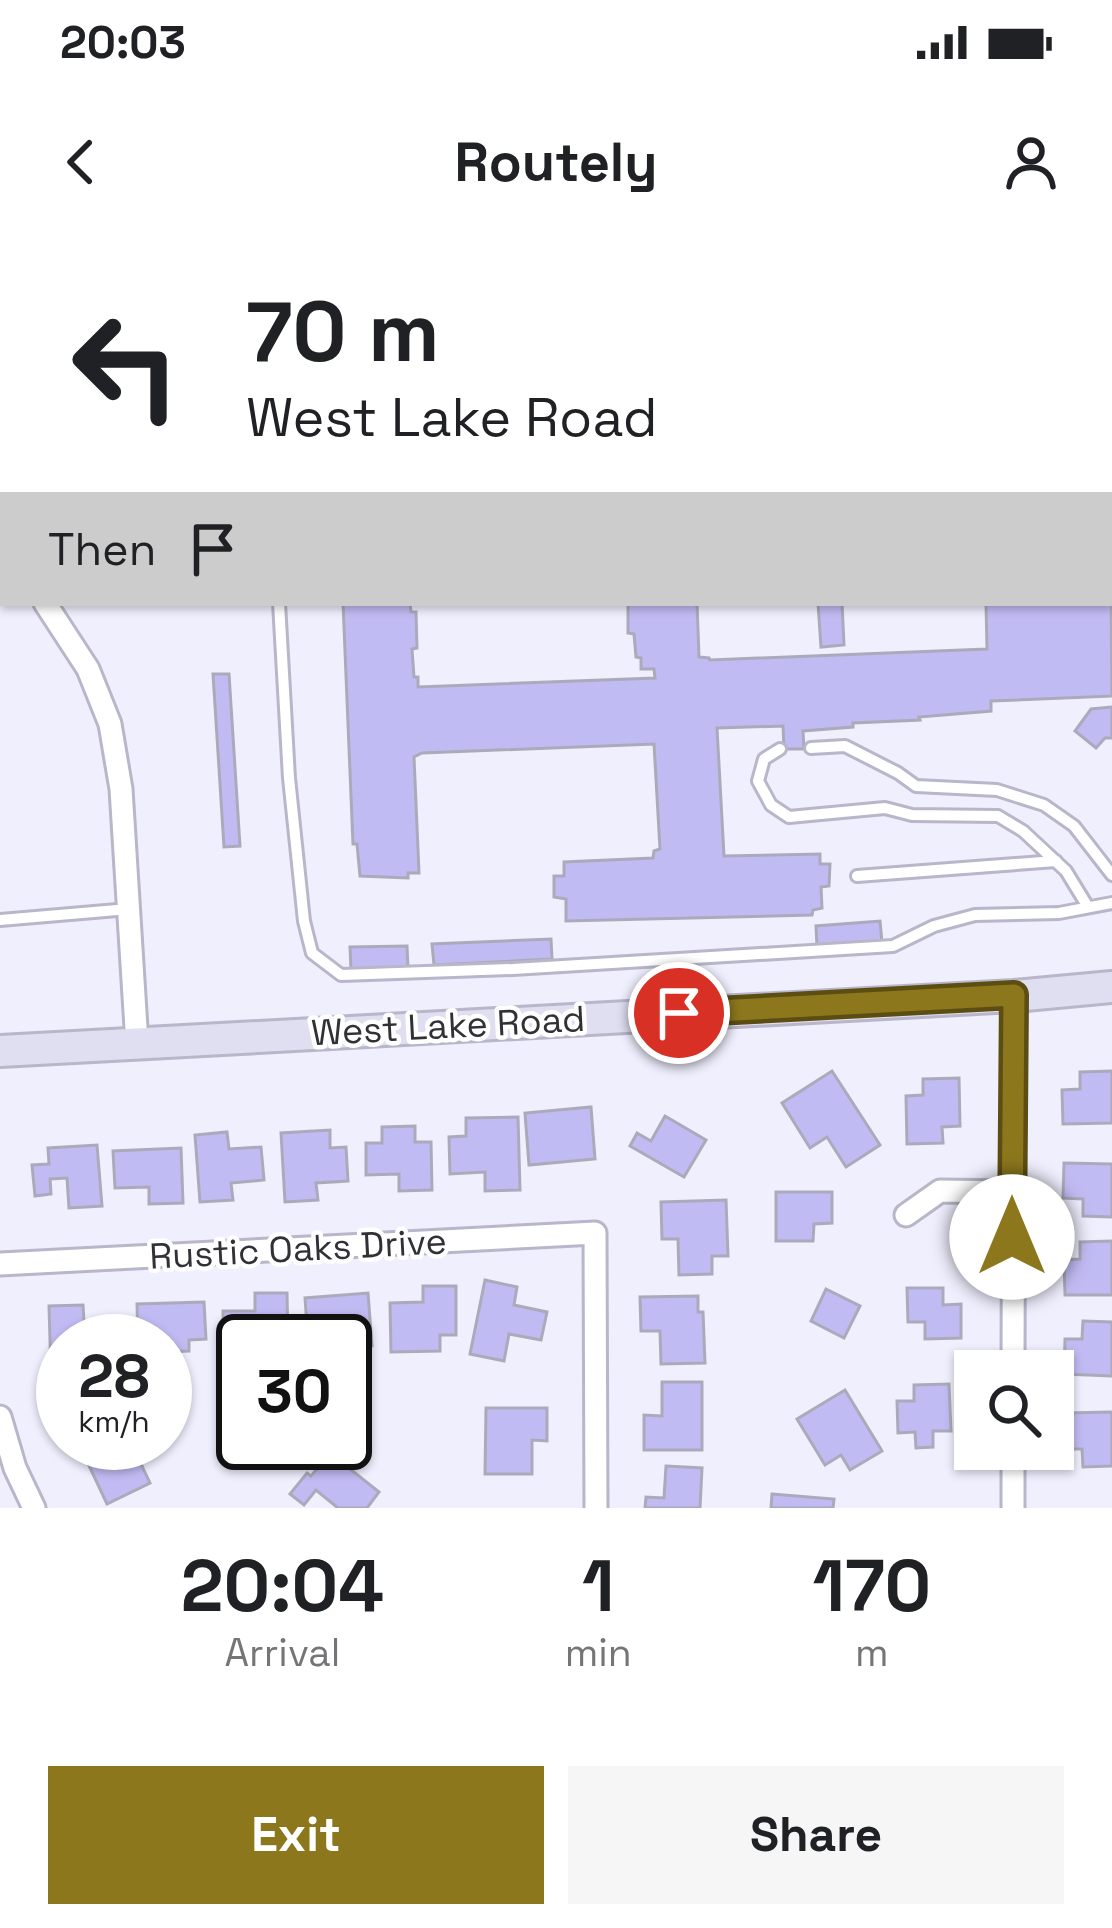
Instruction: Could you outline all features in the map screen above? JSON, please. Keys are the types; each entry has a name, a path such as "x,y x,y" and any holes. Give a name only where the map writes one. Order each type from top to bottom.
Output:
{"street":[{"path":"47,606 88,669 110,724 121,789 137,1044"},
{"name":"West Lake Road","path":"0,1052 1112,987"},
{"path":"1012,1350 1014,995"},
{"path":"906,1215 940,1191 1012,1192"},
{"name":"Rustic Oaks Drive","path":"0,1264 595,1233 596,1508"},
{"path":"0,1417 34,1508"},
{"path":"1013,1470 1013,1508"}],"lane":[{"path":"279,606 289,778 304,921 313,953 341,976 892,946 934,926 975,915 1059,913 1112,903"},
{"path":"811,748 845,746 916,786 998,790 1044,805 1074,826 1112,874"},
{"path":"780,749 764,759 758,782 772,805 789,817 885,808 912,814 998,817 1023,831 1066,871 1088,907"},
{"path":"857,876 1055,861"},
{"path":"0,920 129,909"}],"building":[{"path":"343,606 410,606 411,612 416,612 417,648 412,649 418,687 655,678 654,669 641,669 641,658 636,657 634,634 628,633 628,606 697,606 699,657 710,660 987,649 986,606 1111,606 1112,696 991,701 991,711 803,731 804,749 784,749 783,726 717,728 724,856 820,854 820,864 830,864 829,886 821,887 822,908 812,915 566,921 566,899 554,897 554,876 564,876 564,862 653,858 660,849 654,744 422,753 414,757 419,873 408,873 408,878 360,876 357,844 353,844"},
{"path":"818,606 842,606 844,645 821,647"},
{"path":"213,674 229,674 240,846 224,847"},
{"path":"1112,707 1112,738 1105,738 1096,748 1075,731 1091,709"},
{"path":"880,921 882,943 817,947 816,926"},
{"path":"551,939 552,959 434,965 432,944"},
{"path":"407,946 408,968 351,970 350,947"},
{"path":"832,1071 880,1145 846,1167 827,1137 810,1148 782,1103"},
{"path":"1112,1071 1112,1123 1063,1124 1062,1090 1080,1089 1080,1072"},
{"path":"959,1078 960,1126 942,1127 943,1143 907,1144 906,1096 923,1095 923,1079"},
{"path":"591,1107 595,1159 529,1165 525,1113"},
{"path":"665,1116 706,1140 684,1177 630,1146 637,1133 651,1141"},
{"path":"518,1117 520,1190 485,1191 485,1172 450,1174 449,1137 466,1136 466,1118"},
{"path":"415,1126 415,1142 431,1142 432,1190 399,1191 399,1174 366,1175 366,1143 382,1143 382,1127"},
{"path":"330,1130 330,1148 346,1147 348,1181 316,1183 318,1200 285,1202 281,1133"},
{"path":"227,1132 229,1149 261,1147 264,1180 231,1183 233,1200 200,1202 195,1135"},
{"path":"97,1145 102,1206 69,1208 67,1178 50,1179 51,1194 35,1196 32,1165 49,1164 48,1148"},
{"path":"181,1148 183,1203 149,1204 149,1187 115,1188 113,1151"},
{"path":"1064,1163 1112,1164 1112,1217 1083,1216 1083,1199 1063,1198"},
{"path":"776,1192 832,1192 832,1223 814,1224 813,1241 776,1241"},
{"path":"726,1200 728,1256 712,1256 712,1274 679,1275 678,1239 662,1239 661,1202"},
{"path":"1112,1241 1112,1295 1065,1295 1064,1260 1080,1259 1080,1242"},
{"path":"485,1280 517,1287 514,1305 547,1312 541,1340 509,1334 504,1361 470,1354"},
{"path":"423,1286 456,1286 456,1335 440,1335 440,1351 391,1352 390,1303 423,1302"},
{"path":"907,1288 943,1288 943,1305 961,1304 961,1338 925,1339 925,1322 908,1322"},
{"path":"826,1289 860,1306 844,1338 811,1321"},
{"path":"255,1293 287,1293 287,1314 223,1314 255,1311"},
{"path":"368,1293 370,1314 306,1314 305,1298"},
{"path":"698,1296 705,1363 661,1364 660,1331 641,1331 640,1297"},
{"path":"204,1302 206,1339 192,1340 192,1314 137,1314 137,1304"},
{"path":"83,1305 84,1314 49,1314 49,1306"},
{"path":"1083,1321 1112,1322 1112,1376 1074,1374 1074,1350 1065,1350 1065,1339 1082,1339"},
{"path":"662,1382 702,1382 702,1450 644,1450 644,1415 662,1416"},
{"path":"949,1384 951,1431 933,1431 933,1447 916,1448 915,1432 898,1433 897,1401 914,1401 914,1385"},
{"path":"845,1390 882,1451 850,1470 841,1455 825,1465 797,1419"},
{"path":"486,1408 547,1408 547,1441 532,1440 532,1474 485,1474"},
{"path":"1112,1412 1112,1466 1083,1467 1082,1449 1074,1449 1074,1413"},
{"path":"666,1466 702,1468 700,1508 645,1508 646,1497 664,1498"},
{"path":"91,1470 144,1470 150,1483 107,1504"},
{"path":"316,1470 351,1470 379,1492 367,1508 338,1508 316,1490 304,1505 290,1494 307,1473 311,1476"},
{"path":"772,1494 834,1499 833,1508 771,1508"}],"route":[{"path":"679,1013 1014,995 1012,1237"}]}
